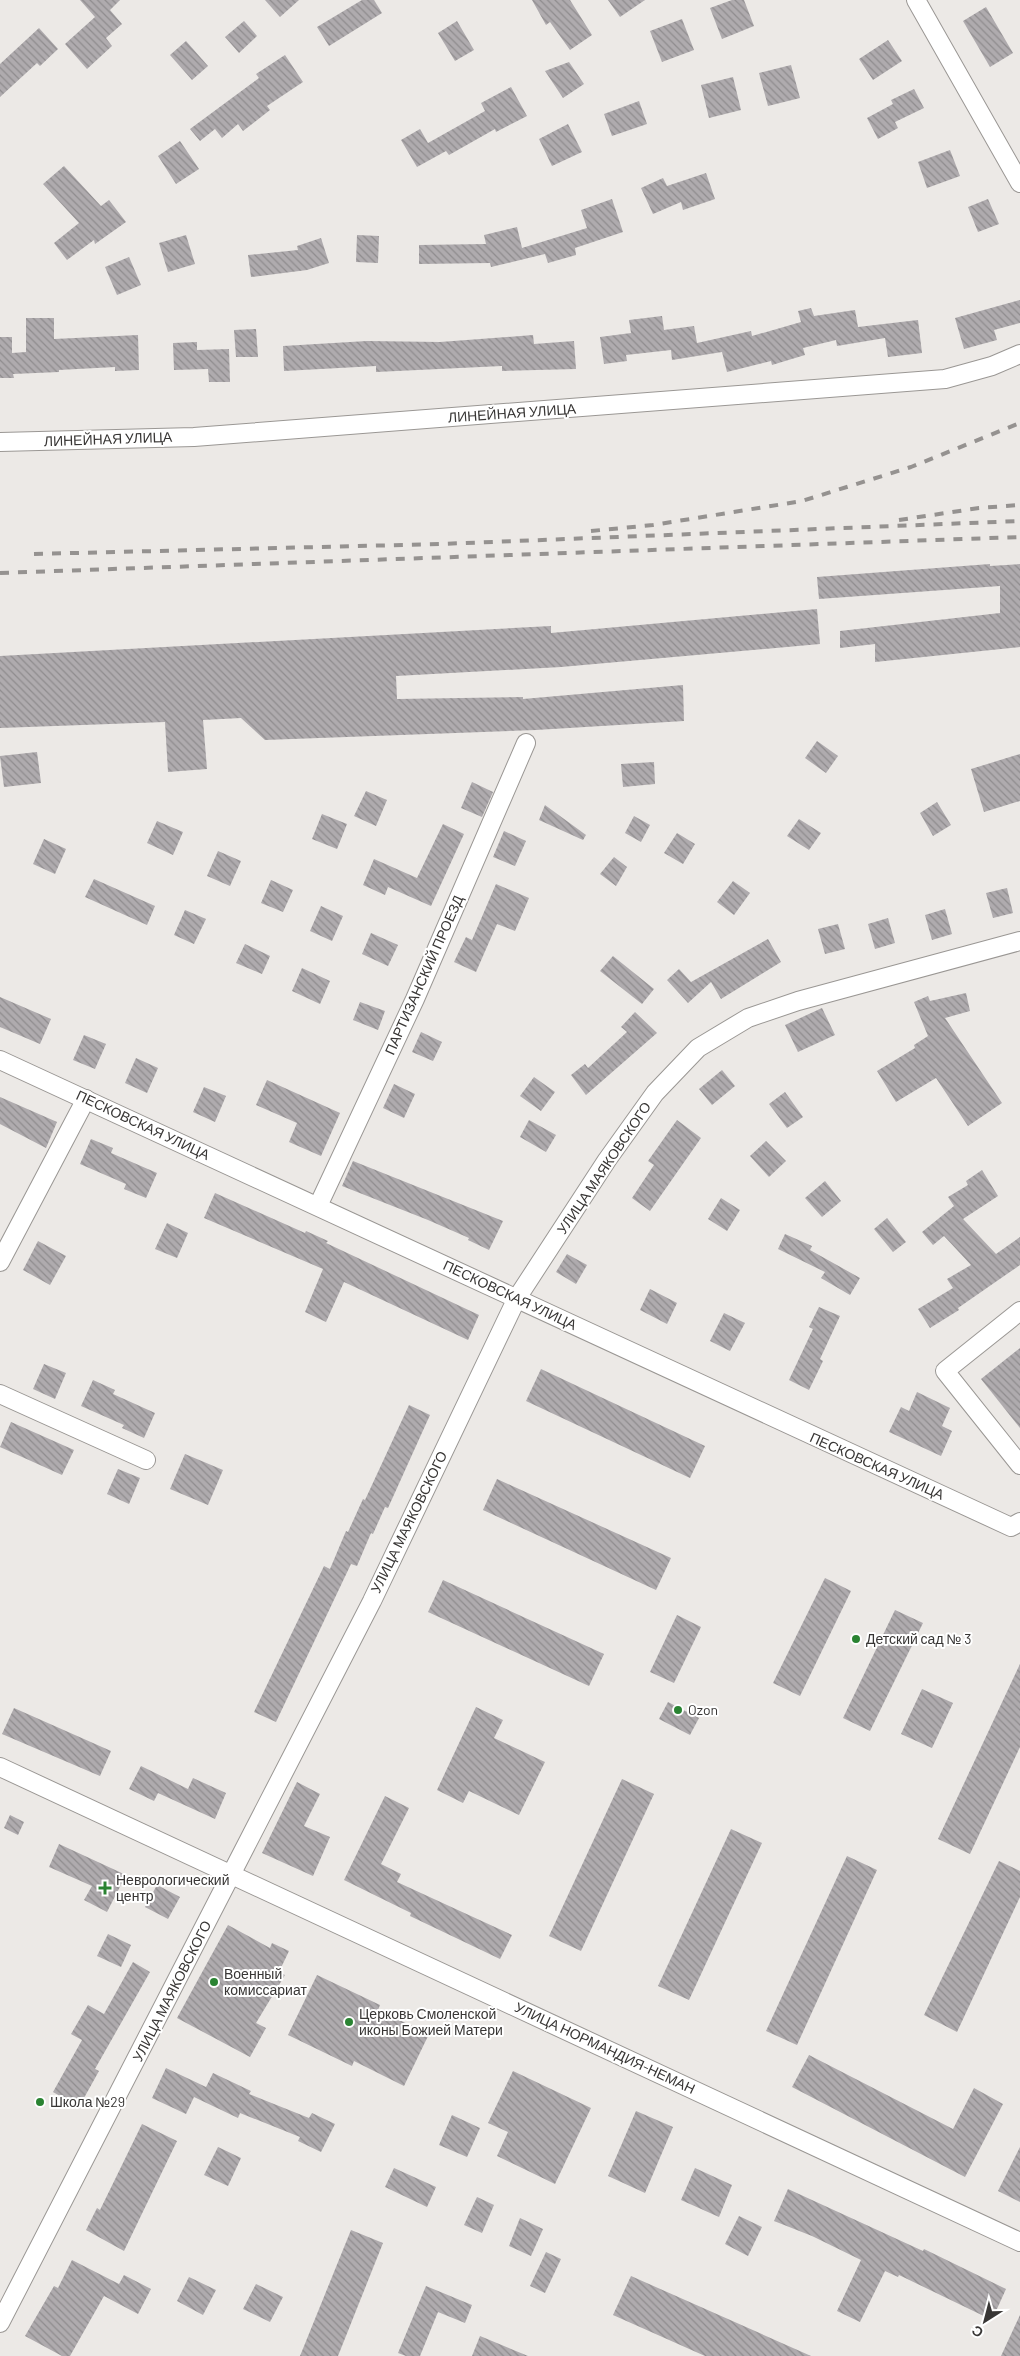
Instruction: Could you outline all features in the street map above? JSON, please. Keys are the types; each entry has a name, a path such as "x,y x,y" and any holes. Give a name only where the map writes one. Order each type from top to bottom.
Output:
{"street":[{"path":"916,0 1020,183"},
{"name":"ЛИНЕЙНАЯ УЛИЦА","path":"0,442 203,436 945,378 992,366 1020,354"},
{"name":"ПАРТИЗАНСКИЙ ПРОЕЗД","path":"318,1206 415,999 526,743"},
{"name":"УЛИЦА МАЯКОВСКОГО","path":"0,2323 372,1601 517,1298 607,1160 655,1093 698,1048 748,1018 798,1001 1020,941"},
{"name":"ПЕСКОВСКАЯ УЛИЦА","path":"0,1060 517,1298 775,1420 1010,1527 1020,1522"},
{"path":"0,1262 86,1099"},
{"path":"1020,1311 945,1370 1020,1465"},
{"path":"0,1394 146,1460"},
{"name":"УЛИЦА НОРМАНДИЯ-НЕМАН","path":"0,1767 1020,2242"}],"building":[{"path":"80,0 120,0 110,10 122,24 106,38 112,46 87,69 65,44 95,17"},
{"path":"265,0 299,0 280,17"},
{"path":"362,0 374,0 382,13 329,46 317,27"},
{"path":"532,0 570,0 592,35 570,50 550,22 546,25"},
{"path":"608,0 645,0 620,17"},
{"path":"732,0 744,0 754,26 722,39 710,8"},
{"path":"986,7 1013,53 990,67 963,21"},
{"path":"682,19 694,50 662,62 650,31"},
{"path":"244,21 257,36 239,53 225,37"},
{"path":"457,21 474,50 455,61 438,33"},
{"path":"39,28 58,49 40,66 37,63 0,97 0,64"},
{"path":"888,40 902,61 873,80 859,59"},
{"path":"186,41 208,66 192,80 170,55"},
{"path":"285,55 303,82 267,106 270,110 243,131 238,124 222,138 215,129 200,141 190,129 259,78 256,74"},
{"path":"569,62 584,84 563,98 545,71"},
{"path":"791,65 800,98 768,106 759,73"},
{"path":"733,77 741,110 709,118 701,85"},
{"path":"511,87 527,116 496,132 495,129 449,155 446,151 417,167 401,140 420,129 428,143 485,111 481,103"},
{"path":"914,89 924,108 895,122 898,128 878,139 867,118 893,104 891,100"},
{"path":"639,101 647,124 612,136 604,114"},
{"path":"568,124 582,152 552,166 539,139"},
{"path":"180,141 199,169 176,184 158,156"},
{"path":"950,150 960,176 927,188 918,162"},
{"path":"64,166 101,206 109,200 126,222 95,244 94,240 67,260 54,243 79,223 43,184"},
{"path":"706,173 715,199 683,210 681,202 653,214 641,188 663,178 667,186"},
{"path":"612,199 623,232 575,248 576,255 548,263 545,254 491,267 490,263 419,264 419,245 486,244 484,235 517,227 522,248 587,228 581,210"},
{"path":"988,199 999,224 978,232 968,207"},
{"path":"186,235 195,264 168,272 159,243"},
{"path":"357,235 379,236 378,263 356,262"},
{"path":"321,238 329,263 307,270 251,277 248,255 298,250 297,246"},
{"path":"129,257 141,285 117,295 105,267"},
{"path":"1020,300 1020,323 994,330 997,340 964,349 955,318"},
{"path":"811,308 814,316 855,310 858,327 918,320 922,353 888,357 885,338 837,346 836,340 803,348 805,355 772,365 771,361 727,372 722,352 672,360 671,350 626,355 627,361 604,364 600,337 631,333 629,320 662,316 664,330 694,326 697,343 751,331 752,336 801,322 798,311"},
{"path":"26,318 54,318 54,339 138,335 139,370 115,371 115,367 59,370 59,372 13,374 14,378 0,378 0,337 12,337 12,353 26,352"},
{"path":"256,329 258,357 236,357 234,330"},
{"path":"533,335 534,344 574,341 576,369 502,371 502,366 376,372 376,366 284,371 283,346 367,341 440,342"},
{"path":"197,342 197,350 229,349 230,382 209,382 208,369 174,370 173,343"},
{"path":"990,564 990,566 1020,564 1020,647 875,662 875,644 840,648 840,631 1000,613 1000,586 819,599 817,577"},
{"path":"817,609 820,644 561,667 396,676 397,699 523,697 523,699 683,685 684,721 536,730 265,740 241,718 203,720 207,769 168,772 165,722 0,728 0,656 551,626 551,633"},
{"path":"817,741 838,756 826,773 805,758"},
{"path":"37,752 41,783 4,787 0,756"},
{"path":"1020,754 1020,801 984,812 971,769"},
{"path":"654,762 655,784 623,787 621,764"},
{"path":"472,782 493,792 482,817 461,808"},
{"path":"366,791 387,800 376,826 354,816"},
{"path":"937,802 951,825 933,836 920,813"},
{"path":"545,805 586,835 583,840 539,820"},
{"path":"322,814 347,824 337,849 312,839"},
{"path":"634,816 650,825 641,842 625,833"},
{"path":"799,819 821,833 809,850 787,836"},
{"path":"157,821 183,832 173,855 147,843"},
{"path":"443,824 464,834 431,906 388,887 385,895 363,885 374,859 417,878"},
{"path":"504,831 526,841 515,866 493,857"},
{"path":"677,833 695,844 683,864 664,853"},
{"path":"44,839 66,849 55,874 33,864"},
{"path":"218,851 241,861 230,886 207,876"},
{"path":"614,857 627,867 616,886 600,874"},
{"path":"94,879 155,906 147,925 85,897"},
{"path":"271,880 293,890 283,912 261,903"},
{"path":"733,881 750,893 734,915 717,902"},
{"path":"496,884 529,898 515,931 497,924 476,972 454,962 466,937 472,940"},
{"path":"1007,888 1013,913 993,918 986,893"},
{"path":"321,906 343,916 332,941 310,931"},
{"path":"945,909 952,934 932,940 925,915"},
{"path":"185,910 206,919 194,944 174,935"},
{"path":"888,918 895,943 875,949 868,924"},
{"path":"838,924 845,949 825,954 818,929"},
{"path":"371,933 398,945 388,966 362,954"},
{"path":"768,939 781,962 721,999 711,982 688,1003 667,980 679,969 691,982"},
{"path":"245,944 270,956 262,974 236,963"},
{"path":"613,956 654,989 642,1004 600,971"},
{"path":"302,968 330,981 320,1004 292,991"},
{"path":"966,993 970,1011 945,1018 1002,1103 968,1126 936,1078 896,1102 877,1071 915,1048 914,1045 928,1036 914,1002 928,996 930,1001"},
{"path":"0,997 51,1019 40,1044 0,1027"},
{"path":"360,1002 385,1011 378,1030 353,1020"},
{"path":"822,1008 835,1035 798,1052 785,1025"},
{"path":"635,1012 657,1033 586,1095 571,1075 585,1064 588,1068 627,1032 621,1027"},
{"path":"421,1032 442,1042 433,1061 412,1052"},
{"path":"84,1035 106,1044 95,1069 73,1060"},
{"path":"136,1058 158,1068 147,1093 125,1083"},
{"path":"722,1070 735,1086 712,1105 699,1089"},
{"path":"534,1077 555,1092 541,1111 520,1096"},
{"path":"267,1080 340,1113 321,1156 289,1142 297,1123 256,1105"},
{"path":"394,1084 415,1094 404,1118 383,1108"},
{"path":"204,1087 226,1096 215,1122 193,1112"},
{"path":"785,1092 803,1117 787,1128 769,1104"},
{"path":"0,1097 57,1122 46,1148 0,1124"},
{"path":"529,1120 556,1135 546,1152 520,1137"},
{"path":"677,1120 701,1138 650,1211 632,1198 654,1165 648,1161"},
{"path":"91,1139 113,1148 111,1153 157,1173 146,1198 124,1189 126,1184 80,1164"},
{"path":"766,1141 786,1161 769,1177 750,1156"},
{"path":"353,1161 503,1221 489,1250 468,1240 469,1238 428,1220 342,1186"},
{"path":"982,1170 998,1196 963,1219 996,1254 1020,1237 1020,1265 958,1308 959,1310 930,1328 918,1309 953,1288 947,1279 971,1265 944,1236 933,1245 922,1232 954,1206 948,1197 968,1185 966,1181"},
{"path":"825,1181 841,1201 822,1217 805,1198"},
{"path":"215,1193 305,1233 306,1231 328,1241 326,1243 479,1315 468,1340 344,1282 326,1322 305,1312 323,1269 204,1218"},
{"path":"721,1198 740,1210 727,1231 708,1219"},
{"path":"887,1218 906,1242 893,1252 874,1229"},
{"path":"167,1223 188,1233 177,1258 155,1249"},
{"path":"785,1234 812,1246 810,1250 860,1278 850,1295 821,1278 825,1272 778,1249"},
{"path":"38,1241 66,1256 50,1285 23,1270"},
{"path":"567,1254 587,1265 576,1284 556,1272"},
{"path":"650,1289 677,1303 667,1324 640,1310"},
{"path":"819,1307 840,1316 820,1359 823,1361 809,1390 789,1380 813,1329 809,1327"},
{"path":"724,1313 745,1323 730,1351 710,1341"},
{"path":"1020,1348 1020,1428 981,1379"},
{"path":"44,1364 66,1373 55,1399 33,1389"},
{"path":"541,1369 705,1446 690,1478 526,1401"},
{"path":"93,1380 115,1390 113,1394 155,1413 144,1438 122,1428 124,1425 81,1406"},
{"path":"917,1392 950,1408 942,1426 952,1431 941,1456 889,1432 901,1407 909,1411"},
{"path":"409,1405 430,1415 388,1508 385,1507 373,1534 371,1533 357,1566 351,1564 276,1722 254,1712 324,1566 330,1569 346,1531 348,1532 363,1499 365,1500"},
{"path":"11,1422 74,1450 62,1475 0,1447"},
{"path":"185,1454 223,1470 208,1505 170,1489"},
{"path":"118,1469 140,1478 129,1504 107,1494"},
{"path":"497,1479 671,1558 656,1590 483,1510"},
{"path":"825,1578 851,1591 800,1696 773,1683"},
{"path":"443,1580 604,1654 589,1686 428,1612"},
{"path":"895,1610 923,1623 870,1731 843,1718"},
{"path":"677,1615 701,1627 674,1683 650,1672"},
{"path":"1020,1664 1020,1747 970,1854 938,1839"},
{"path":"922,1689 953,1703 932,1748 901,1734"},
{"path":"668,1702 699,1718 690,1735 659,1719"},
{"path":"476,1707 503,1720 494,1738 545,1762 519,1815 469,1791 463,1803 437,1790"},
{"path":"14,1708 111,1751 100,1776 2,1734"},
{"path":"141,1766 188,1789 193,1778 226,1793 215,1819 158,1793 154,1801 129,1789"},
{"path":"622,1779 654,1794 581,1951 549,1936"},
{"path":"297,1782 320,1794 304,1826 330,1837 313,1876 262,1853"},
{"path":"385,1796 409,1808 381,1864 401,1874 397,1882 512,1935 500,1959 410,1916 411,1913 344,1880"},
{"path":"10,1815 24,1822 18,1835 4,1828"},
{"path":"731,1829 762,1843 689,2000 658,1986"},
{"path":"59,1844 126,1875 107,1912 84,1900 92,1886 49,1867"},
{"path":"847,1856 877,1870 797,2045 766,2031"},
{"path":"999,1861 1020,1871 1020,1897 957,2032 924,2015"},
{"path":"157,1885 180,1897 168,1919 145,1907"},
{"path":"228,1925 270,1948 272,1943 289,1951 279,1972 285,1975 256,2023 266,2028 250,2057 177,2018"},
{"path":"108,1934 131,1945 121,1967 97,1956"},
{"path":"133,1962 150,1972 95,2069 99,2071 79,2107 53,2092 82,2040 71,2034 88,2005 104,2014"},
{"name":"Церковь Смоленской иконы Божией Матери","path":"317,1975 380,2005 378,2010 429,2034 404,2086 354,2061 352,2066 288,2035"},
{"path":"809,2055 953,2129 974,2088 1003,2104 965,2177 792,2087"},
{"path":"166,2068 206,2087 213,2073 251,2091 249,2094 309,2118 312,2113 335,2124 321,2152 298,2141 300,2137 240,2113 238,2118 194,2097 186,2114 152,2098"},
{"path":"513,2071 591,2108 555,2184 497,2156 508,2132 488,2123"},
{"path":"636,2111 673,2127 645,2193 608,2176"},
{"path":"452,2115 480,2128 467,2157 439,2145"},
{"path":"142,2124 177,2141 124,2251 86,2230 97,2208 100,2210"},
{"path":"218,2147 241,2158 228,2186 204,2175"},
{"path":"1020,2147 1020,2202 998,2191"},
{"path":"394,2168 436,2187 427,2207 385,2187"},
{"path":"695,2168 732,2185 719,2217 681,2200"},
{"path":"788,2189 923,2251 924,2249 1006,2289 992,2320 899,2275 898,2277 885,2271 860,2322 837,2311 861,2260 812,2236 774,2221"},
{"path":"477,2197 494,2205 482,2233 464,2225"},
{"path":"739,2216 762,2227 748,2256 725,2244"},
{"path":"520,2218 543,2229 531,2256 509,2246"},
{"path":"351,2230 383,2243 338,2356 300,2356"},
{"path":"546,2252 561,2259 545,2293 530,2286"},
{"path":"72,2260 119,2284 124,2275 151,2289 138,2314 104,2296 70,2356 62,2356 25,2336 54,2286 58,2288"},
{"path":"631,2276 811,2356 705,2356 613,2315"},
{"path":"189,2277 216,2290 203,2315 177,2301"},
{"path":"256,2284 283,2297 270,2322 243,2309"},
{"path":"426,2286 472,2305 465,2323 438,2312 420,2356 406,2356 398,2353"},
{"path":"1020,2315 1020,2356 1001,2356"},
{"path":"480,2336 528,2356 472,2356"}],"railway":[{"path":"591,531 653,525 802,501 911,467 1020,423"},
{"path":"899,520 979,508 1020,505"},
{"path":"34,554 441,544 1020,521"},
{"path":"0,573 1020,537"}],"place":[{"name":"Детский сад № 3","path":"856,1639"},
{"name":"Ozon","path":"678,1710"},
{"name":"Неврологический центр","path":"105,1888"},
{"name":"Военный комиссариат","path":"214,1982"},
{"name":"Церковь Смоленской иконы Божией Матери","path":"349,2022"},
{"name":"Школа №29","path":"40,2102"}]}
